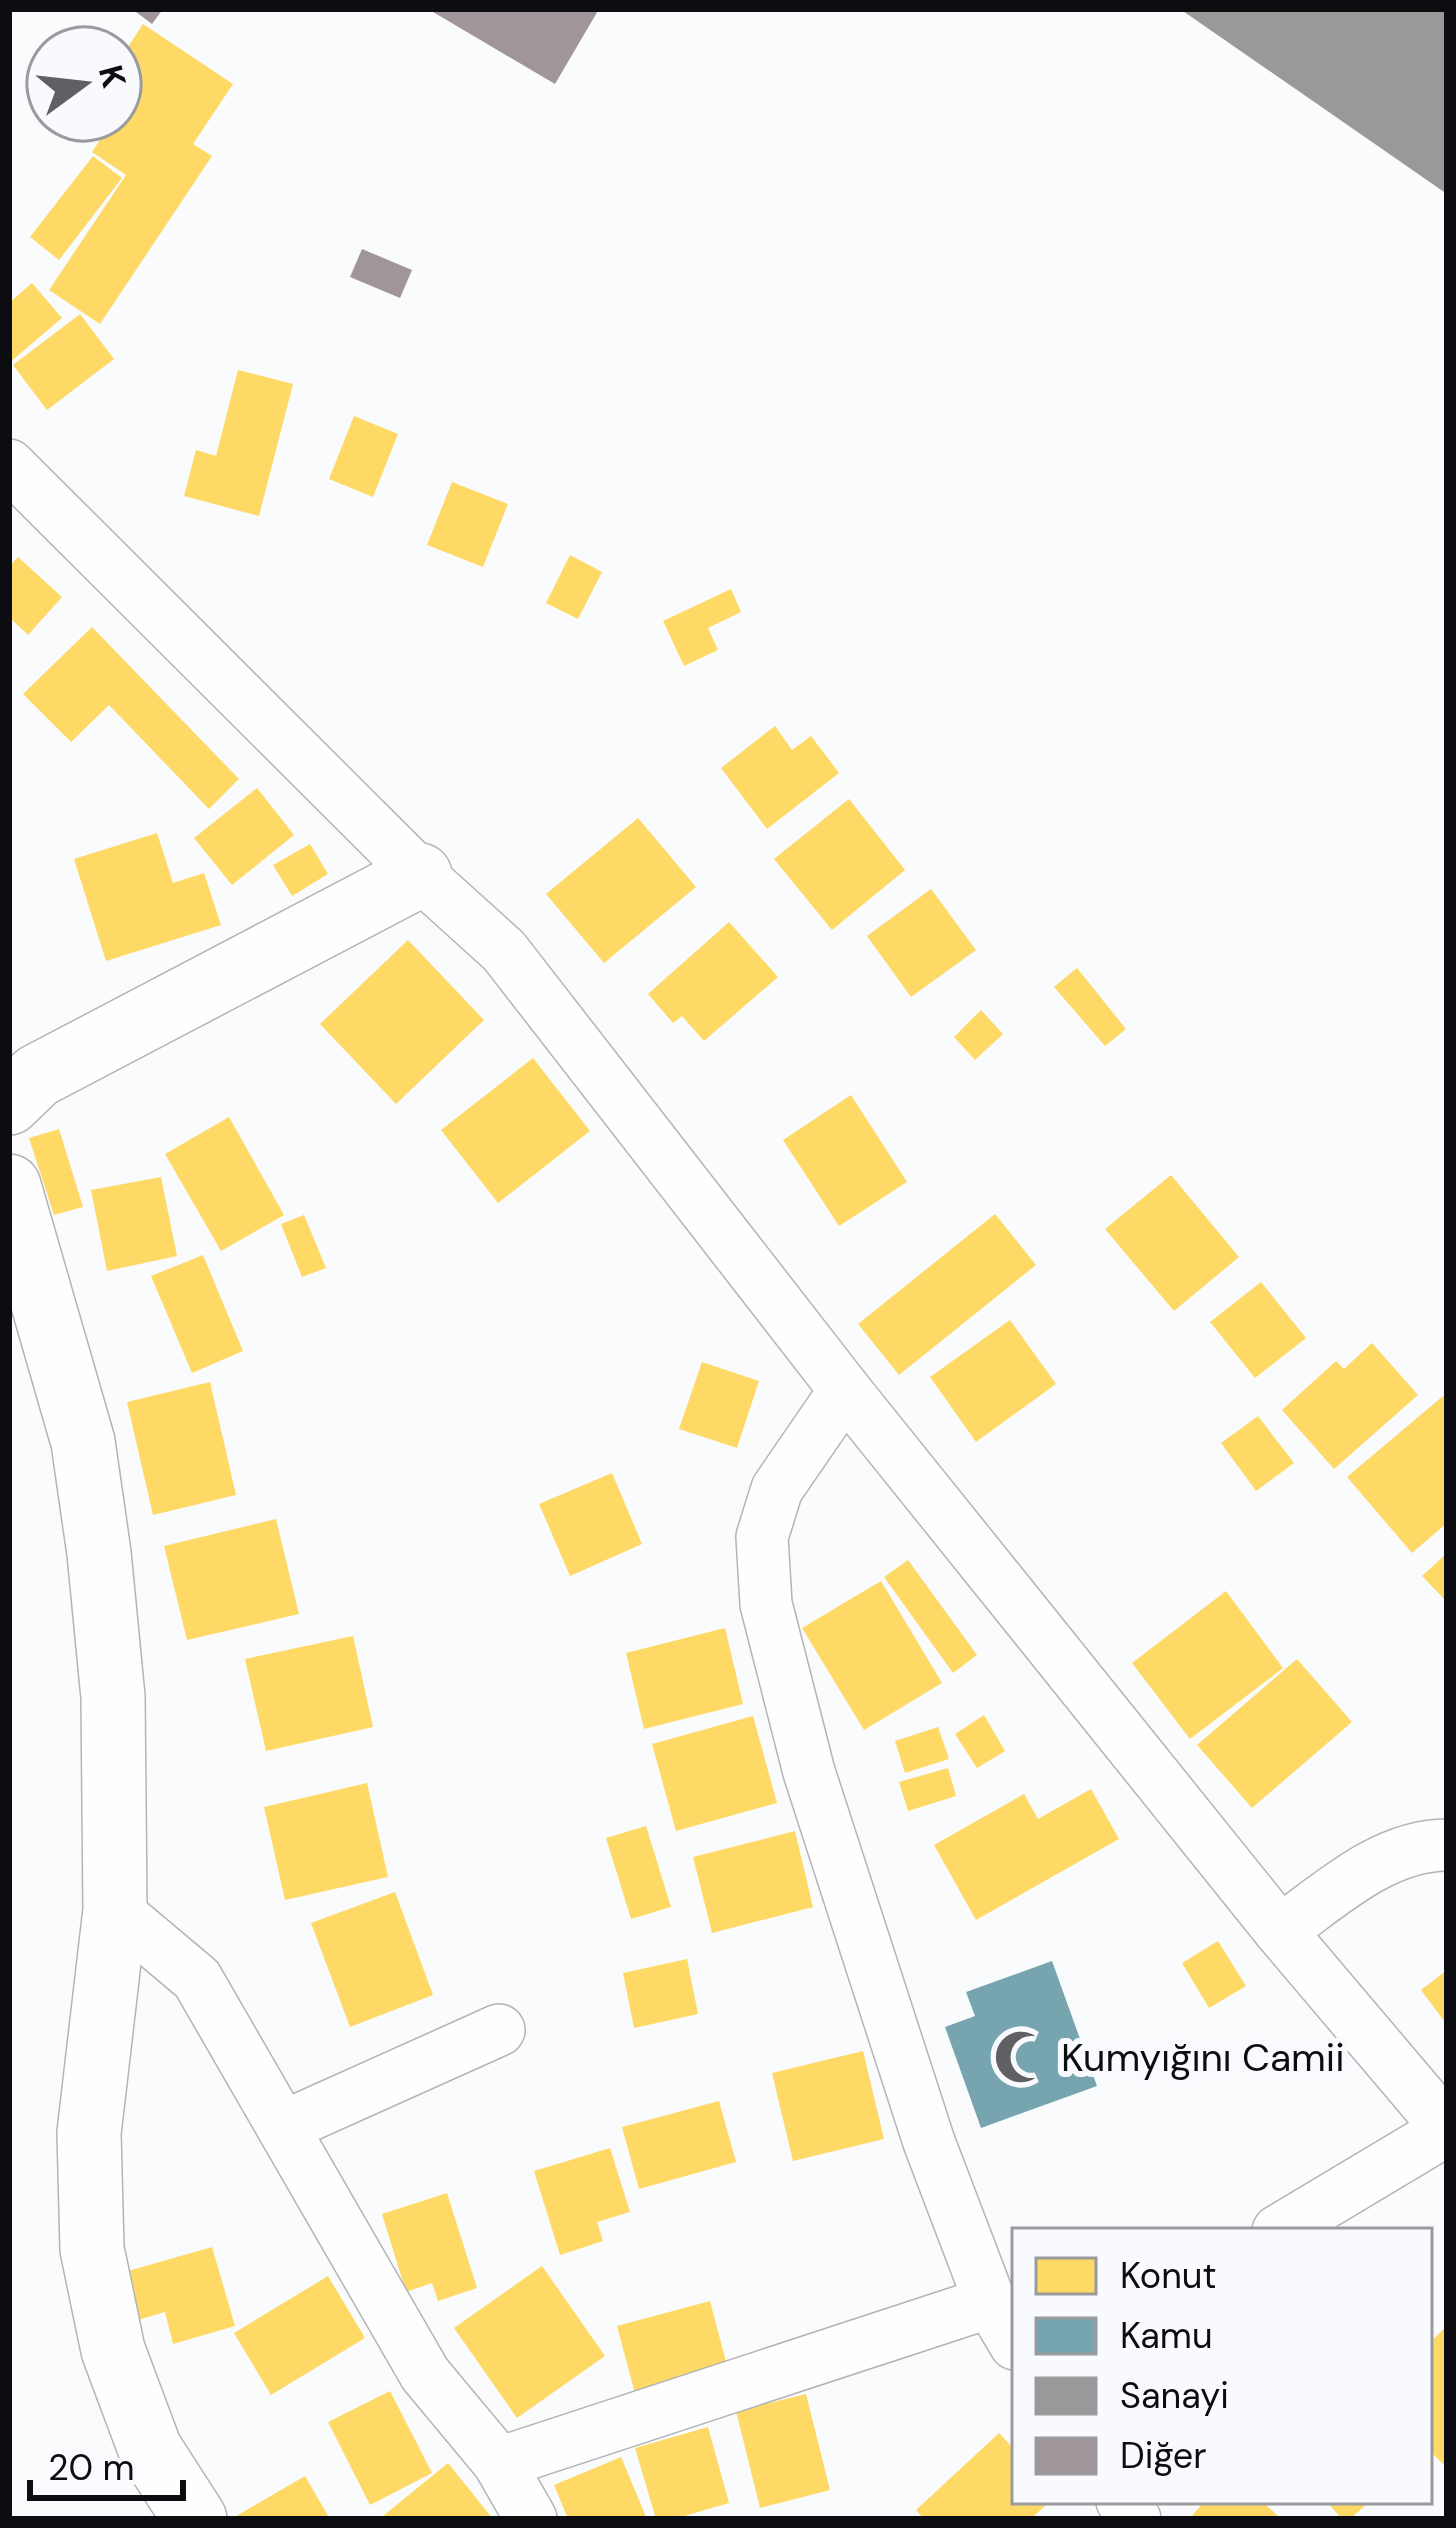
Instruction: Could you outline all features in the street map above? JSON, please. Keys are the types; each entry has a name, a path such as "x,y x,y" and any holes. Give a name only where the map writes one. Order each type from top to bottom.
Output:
{"street":[{"path":"9,465 420,875 503,951 845,1390 1280,1931 1447,2129 1283,2228"},
{"path":"9,1103 37,1076 420,875"},
{"path":"9,1186 82,1442 113,1697 115,1910 89,2133 92,2249 113,2350 150,2449 195,2519"},
{"path":"499,2463 1003,2323 929,2142 816,1793 766,1604 762,1537 777,1489 845,1390"},
{"path":"1280,1931 1362,1872 1403,1853 1447,1845"},
{"path":"115,1910 197,1978 425,2374 499,2463 531,2519"},
{"path":"283,2127 499,2030"}],"building: Konut":[{"path":"144,25 233,84 193,144 212,156 100,324 49,290 126,175 92,152 97,144 144,144"},
{"path":"93,156 122,178 59,260 30,237"},
{"path":"32,283 62,318 9,363 9,303"},
{"path":"80,314 114,359 47,410 13,365"},
{"path":"238,370 293,384 259,516 184,496 196,450 216,456"},
{"path":"354,416 398,434 373,497 329,479"},
{"path":"452,482 508,504 483,567 427,545"},
{"path":"570,555 602,572 578,619 546,603"},
{"path":"18,557 62,597 28,635 9,617 9,567"},
{"path":"731,589 741,612 708,628 718,650 684,666 663,621"},
{"path":"92,627 239,779 209,809 109,705 71,742 23,694"},
{"path":"775,726 792,750 811,736 839,773 767,829 721,768"},
{"path":"257,788 294,835 232,885 194,838"},
{"path":"849,799 905,870 832,930 774,859"},
{"path":"638,818 696,887 604,963 546,894"},
{"path":"157,833 173,883 204,873 221,925 106,961 74,859"},
{"path":"310,844 328,874 292,896 273,865"},
{"path":"931,889 976,950 911,997 867,936"},
{"path":"729,922 778,977 704,1041 682,1016 673,1023 648,994"},
{"path":"408,940 484,1020 396,1104 320,1024"},
{"path":"1077,968 1126,1029 1105,1046 1054,987"},
{"path":"981,1010 1003,1034 975,1060 954,1037"},
{"path":"533,1058 590,1131 498,1203 441,1130"},
{"path":"851,1095 907,1182 839,1226 783,1140"},
{"path":"229,1117 284,1215 221,1251 165,1154"},
{"path":"59,1129 83,1207 54,1215 29,1138"},
{"path":"1171,1175 1239,1257 1174,1311 1105,1229"},
{"path":"161,1177 177,1256 107,1271 91,1190"},
{"path":"995,1214 1036,1265 899,1375 858,1324"},
{"path":"304,1215 326,1268 302,1277 281,1224"},
{"path":"203,1255 243,1351 192,1373 151,1276"},
{"path":"1261,1282 1306,1338 1255,1378 1210,1322"},
{"path":"1010,1320 1056,1384 976,1442 930,1377"},
{"path":"1372,1343 1418,1395 1334,1469 1282,1410 1336,1361 1344,1369"},
{"path":"702,1362 759,1381 737,1448 679,1429"},
{"path":"210,1382 236,1495 153,1515 127,1402"},
{"path":"1443,1396 1447,1400 1447,1523 1412,1553 1347,1477"},
{"path":"1258,1416 1294,1463 1256,1491 1221,1443"},
{"path":"612,1473 642,1544 570,1576 539,1504"},
{"path":"276,1519 299,1614 187,1640 164,1546"},
{"path":"1447,1553 1447,1602 1422,1576"},
{"path":"908,1560 977,1655 953,1673 884,1577"},
{"path":"881,1581 942,1683 864,1730 802,1628"},
{"path":"1226,1591 1283,1668 1190,1739 1132,1663"},
{"path":"725,1628 743,1704 644,1729 626,1653"},
{"path":"353,1636 373,1727 266,1751 245,1659"},
{"path":"1297,1659 1352,1722 1252,1808 1197,1745"},
{"path":"984,1715 1005,1751 977,1768 955,1734"},
{"path":"753,1716 777,1803 676,1831 652,1744"},
{"path":"938,1727 949,1759 905,1773 895,1741"},
{"path":"948,1768 956,1796 908,1811 899,1782"},
{"path":"367,1783 388,1877 285,1900 264,1807"},
{"path":"1091,1789 1119,1839 976,1920 934,1845 1024,1794 1038,1819"},
{"path":"646,1826 671,1907 631,1919 606,1838"},
{"path":"795,1831 813,1907 712,1933 693,1857"},
{"path":"395,1892 433,1995 350,2027 311,1923"},
{"path":"1218,1941 1246,1986 1209,2008 1182,1963"},
{"path":"687,1959 698,2014 634,2028 623,1973"},
{"path":"1447,1970 1447,2025 1421,1990"},
{"path":"863,2051 884,2139 793,2161 772,2073"},
{"path":"719,2101 736,2162 639,2189 622,2127"},
{"path":"610,2148 630,2212 597,2222 603,2241 560,2255 534,2171"},
{"path":"447,2193 477,2288 438,2301 432,2283 406,2292 382,2214"},
{"path":"212,2247 235,2326 173,2344 165,2312 128,2323 114,2275"},
{"path":"542,2266 605,2356 517,2418 454,2328"},
{"path":"328,2276 365,2338 271,2395 234,2333"},
{"path":"710,2301 730,2377 637,2401 617,2326"},
{"path":"1447,2326 1447,2468 1432,2453 1432,2340"},
{"path":"390,2391 432,2473 370,2505 328,2422"},
{"path":"806,2394 830,2490 760,2508 736,2411"},
{"path":"708,2427 729,2503 674,2519 656,2519 635,2448"},
{"path":"999,2433 1012,2447 1012,2504 1047,2504 1031,2519 924,2519 916,2510"},
{"path":"621,2457 647,2519 568,2519 554,2485"},
{"path":"448,2463 493,2519 385,2519 383,2516"},
{"path":"305,2476 330,2519 231,2519"},
{"path":"1202,2504 1265,2504 1281,2519 1189,2519"},
{"path":"1329,2504 1367,2504 1350,2519 1342,2519"}],"building: Kamu":[{"name":"Kumyığını Camii","path":"1052,1961 1097,2086 981,2128 945,2027 975,2016 966,1992"}],"building: Sanayi":[{"path":"1180,9 1447,9 1447,194"}],"building: Diğer":[{"path":"132,9 163,9 152,24"},
{"path":"428,9 599,9 555,84"},
{"path":"362,249 412,270 400,298 350,277"}],"place":[{"name":"Kumyığını Camii","path":"1021,2057"}]}
